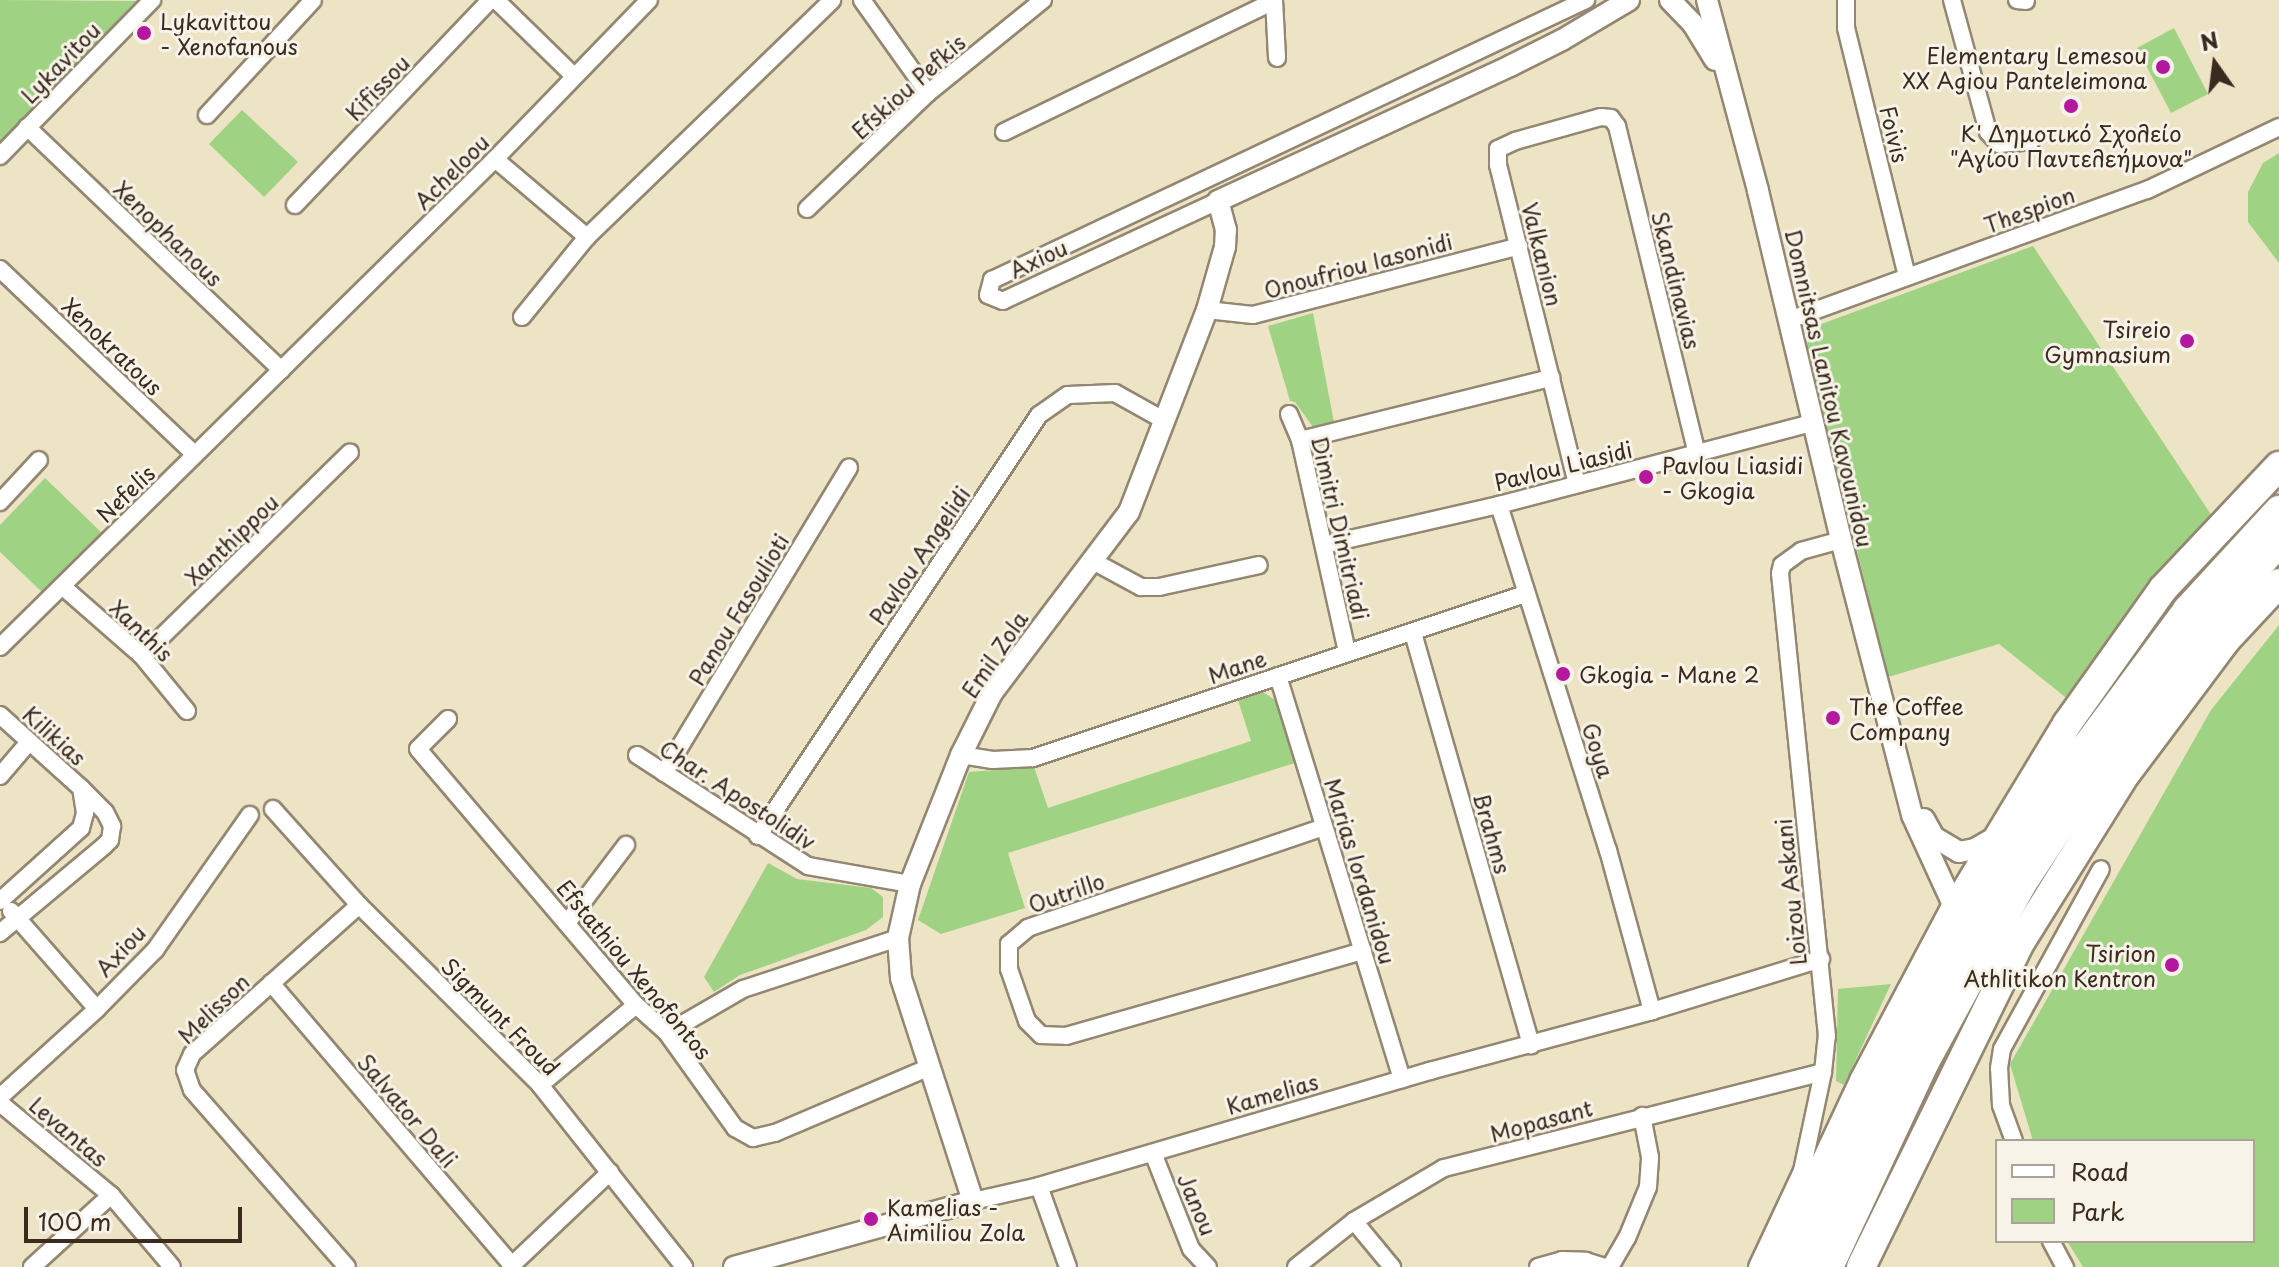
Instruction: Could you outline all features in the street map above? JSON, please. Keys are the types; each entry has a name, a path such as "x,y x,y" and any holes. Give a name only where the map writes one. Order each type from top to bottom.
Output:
{"highway":[{"path":"1806,1267 1912,1038 1996,837 2102,671 2163,589 2279,466"},
{"path":"1966,911 2187,610 2279,510"},
{"path":"1829,1267 1925,1062 2022,884 2103,761 2204,625 2279,543"},
{"path":"1956,1007 2062,856 2225,641 2279,583"},
{"path":"1777,1267 1864,1081 1996,863 2102,671"},
{"path":"1861,1267 2021,941 2121,781"}],"street":[{"name":"Lykavitou","path":"0,156 152,0"},
{"path":"207,115 313,0"},
{"path":"493,0 574,76"},
{"name":"Kifissou","path":"295,205 493,0"},
{"name":"Acheloou","path":"281,370 495,159 649,0"},
{"path":"522,317 587,237 832,0"},
{"path":"862,0 928,93"},
{"name":"Efskiou Pefkis","path":"807,209 928,93 1043,0"},
{"path":"1004,132 1274,0 1277,58"},
{"name":"Axiou","path":"1586,0 992,280 988,295 1003,301 1562,40 1629,0"},
{"path":"1670,0 1693,24 1727,81"},
{"name":"Domnitsas Lanitou Kavounidou","path":"1707,0 1912,815 1966,911"},
{"name":"Foivis","path":"1847,0 1846,28 1907,277"},
{"path":"1952,0 1988,132 1999,144 2031,141"},
{"path":"1412,84 1422,106"},
{"name":"Valkanion","path":"1577,484 1498,165 1498,149 1515,141 1601,117 1611,118"},
{"name":"Skandinavias","path":"1611,118 1617,126 1697,454"},
{"name":"Xenophanous","path":"27,127 281,370"},
{"name":"Thespion","path":"1789,320 2147,190 2279,127"},
{"path":"495,159 587,237"},
{"name":"Emil Zola","path":"973,1201 901,978 898,938 910,884 961,755 992,693 1129,512 1207,310 1225,247 1226,230 1218,201"},
{"name":"Onoufriou Iasonidi","path":"1207,310 1253,315 1519,246"},
{"name":"Xenokratous","path":"0,269 195,455"},
{"name":"Nefelis","path":"0,647 281,370"},
{"path":"1300,440 1551,378"},
{"name":"Pavlou Angelidi","path":"758,836 1039,415 1068,395 1115,393 1165,421"},
{"name":"Dimitri Dimitriadi","path":"1289,414 1300,440 1347,652"},
{"name":"Pavlou Liasidi","path":"1324,545 1499,505 1812,423"},
{"name":"Xanthippou","path":"142,656 350,452"},
{"path":"0,502 39,460"},
{"name":"Panou Fasoulioti","path":"664,773 849,468"},
{"name":"Goya","path":"1499,505 1608,850 1652,1011"},
{"name":"Loizou Askani","path":"1757,1267 1802,1171 1823,1072 1827,1036 1780,573 1782,565 1801,551 1841,540"},
{"path":"1091,560 1141,587 1159,587 1259,565"},
{"name":"Xanthis","path":"62,586 142,656 187,711"},
{"name":"Mane","path":"961,755 993,760 1033,758 1525,594"},
{"name":"Brahms","path":"1413,633 1531,1045"},
{"name":"Marias Iordanidou","path":"1278,676 1402,1079"},
{"name":"Kilikias","path":"0,715 81,788 111,820 110,840 0,933"},
{"name":"Efstathiou Xenofontos","path":"448,719 418,749 636,1005 667,1033 735,1128 753,1138 775,1133 930,1067"},
{"path":"0,776 29,742"},
{"name":"Char. Apostolidiv","path":"637,755 808,866 910,884"},
{"path":"81,788 85,813 81,828 1,901 97,1009"},
{"name":"Domnitsas Lanitou Kavounidou","path":"1906,788 1934,837 1959,852 1975,849 1996,837"},
{"name":"Sigmunt Froud","path":"273,809 359,905 540,1085 684,1267"},
{"name":"Axiou","path":"0,1097 97,1009 155,950 250,815"},
{"name":"Outrillo","path":"1324,827 1028,928 1009,944 1009,969 1027,1021 1041,1035 1066,1036 1363,951"},
{"path":"567,923 626,845"},
{"path":"2013,1139 2001,1105 1999,1068 2002,1049 2101,869"},
{"name":"Melisson","path":"347,1267 192,1090 185,1070 192,1054 359,905"},
{"path":"667,1033 743,989 898,938"},
{"name":"Kamelias","path":"734,1267 973,1201 1039,1186 1402,1079 1652,1011 1821,959"},
{"name":"Salvator Dali","path":"271,983 511,1266"},
{"path":"540,1085 636,1005"},
{"name":"Mopasant","path":"1296,1267 1354,1221 1444,1168 1823,1072"},
{"name":"Levantas","path":"0,1103 111,1195 172,1267"},
{"path":"1538,1267 1562,1260 1586,1261 1608,1267 1627,1238 1648,1187 1650,1157 1642,1116"},
{"name":"Janou","path":"1153,1153 1191,1249 1208,1267"},
{"path":"511,1266 610,1172"},
{"path":"1039,1186 1068,1267"},
{"path":"32,1267 111,1195"},
{"path":"1354,1221 1392,1267"},
{"path":"2052,1243 2065,1267"}],"green space":[{"path":"0,0 139,1 0,142"},
{"path":"2174,28 2208,94 2171,113 2137,48"},
{"path":"242,110 298,162 264,197 209,144"},
{"path":"2279,153 2279,263 2248,222 2248,192 2263,163"},
{"path":"2033,246 2212,516 2069,700 1999,644 1888,677 1807,346 1809,333 1816,326"},
{"path":"1313,313 1334,422 1313,427 1295,402 1290,401 1268,326"},
{"path":"45,478 102,533 43,593 0,552 0,525"},
{"name":"Tsirion Athlitikon Kentron","path":"2279,625 2279,1267 2083,1267 2068,1243 2255,1243 2255,1139 2032,1139 2010,1064 2211,710"},
{"path":"1263,692 1275,700 1295,763 1008,853 1025,908 941,934 918,920 969,772 1034,767 1048,808 1251,741 1238,700"},
{"path":"768,863 797,879 871,888 883,897 883,917 866,930 740,975 714,992 704,977"},
{"path":"1891,984 1844,1085 1836,1081 1838,989"}],"place":[{"name":"Lykavittou - Xenofanous","path":"144,33"},
{"name":"Elementary Lemesou XX Agiou Panteleimona","path":"2163,67"},
{"name":"Κ' Δημοτικό Σχολείο \"Αγίου Παντελεήμονα\"","path":"2071,106"},
{"name":"Tsireio Gymnasium","path":"2187,341"},
{"name":"Pavlou Liasidi - Gkogia","path":"1646,477"},
{"name":"Gkogia - Mane 2","path":"1563,674"},
{"name":"The Coffee Company","path":"1833,718"},
{"name":"Tsirion Athlitikon Kentron","path":"2172,965"},
{"name":"Kamelias - Aimiliou Zola","path":"871,1219"}]}
